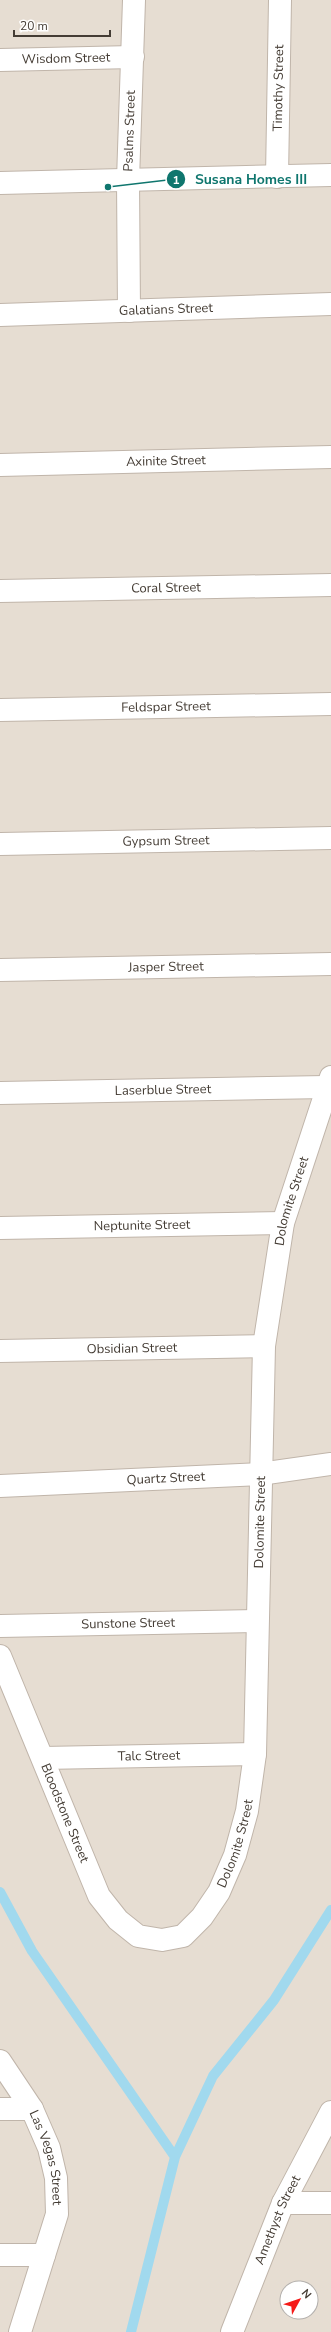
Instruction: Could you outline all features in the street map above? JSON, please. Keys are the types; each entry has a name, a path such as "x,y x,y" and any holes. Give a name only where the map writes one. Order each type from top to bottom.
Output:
{"street":[{"name":"Psalms Street","path":"129,311 128,180 134,0"},
{"name":"Timothy Street","path":"277,177 280,0"},
{"name":"Wisdom Street","path":"0,60 133,57"},
{"path":"0,183 331,175"},
{"name":"Galatians Street","path":"0,315 331,304"},
{"name":"Axinite Street","path":"0,465 331,457"},
{"name":"Coral Street","path":"0,591 331,585"},
{"name":"Feldspar Street","path":"0,710 331,704"},
{"name":"Gypsum Street","path":"0,844 331,838"},
{"name":"Jasper Street","path":"0,970 331,964"},
{"name":"Laserblue Street","path":"0,1093 329,1082"},
{"name":"Dolomite Street","path":"162,1940 183,1936 202,1917 219,1892 235,1855 247,1811 255,1754 256,1621 264,1346 283,1223 329,1082"},
{"name":"Neptunite Street","path":"0,1228 283,1223"},
{"name":"Obsidian Street","path":"0,1351 264,1346"},
{"name":"Quartz Street","path":"0,1486 260,1474 328,1465"},
{"name":"Sunstone Street","path":"0,1626 256,1621"},
{"name":"Bloodstone Street","path":"0,1656 99,1896 118,1920 138,1936 162,1940"},
{"name":"Talc Street","path":"42,1758 255,1754"},
{"name":"Las Vegas Street","path":"0,2061 32,2109 49,2148 56,2178 57,2214 20,2332"},
{"path":"0,2109 32,2109"},
{"name":"Amethyst Street","path":"232,2332 283,2203 331,2112"},
{"path":"283,2203 331,2204"},
{"path":"0,2255 44,2255"}],"shaded area":[{"path":"0,0 331,0 331,2332 0,2332"}],"waterway":[{"path":"0,1892 32,1951 175,2157"},
{"path":"131,2332 175,2157 213,2076 274,2000 331,1910"}],"place":[{"name":"Susana Homes III","path":"108,187"}]}
